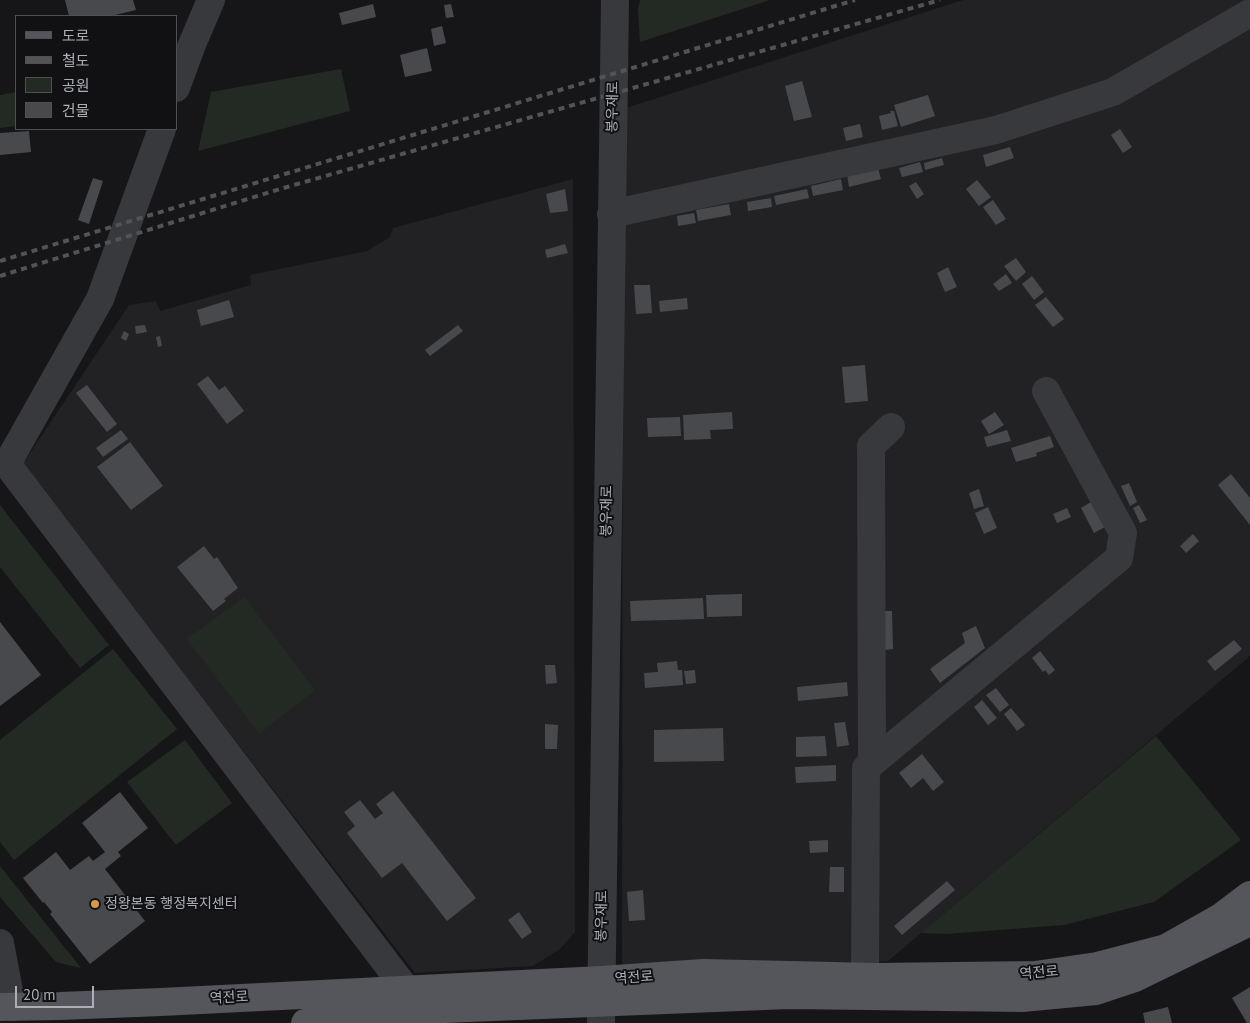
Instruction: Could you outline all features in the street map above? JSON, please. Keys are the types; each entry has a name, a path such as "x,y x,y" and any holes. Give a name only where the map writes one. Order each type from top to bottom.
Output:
{"main road":[{"name":"역전로","path":"6,1007 69,1006 406,989 601,1002 703,973 865,976 1035,975 1097,966 1166,948 1221,917 1250,895"},
{"name":"역전로","path":"305,1023 444,1009 601,1002 789,995 1022,998 1096,991 1136,978 1250,922"}],"street":[{"path":"178,83 211,0"},
{"name":"봉우재로","path":"601,1002 615,0"},
{"path":"611,214 996,130 1113,92 1250,14"},
{"path":"162,130 100,299 7,464 406,989"},
{"path":"865,976 866,768 1119,558 1123,533 1046,391"},
{"path":"872,763 871,446 891,427"},
{"path":"0,943 2,945 6,1007"}],"shaded area":[{"path":"963,0 1250,0 1250,656 888,961 622,970 623,109"},
{"path":"573,179 575,932 560,949 533,966 415,973 22,465 129,305 156,301 160,311 251,285 250,275 367,251 390,237 393,228"}],"green space":[{"path":"640,0 770,0 640,42 638,9"},
{"path":"341,69 350,111 198,151 211,92"},
{"path":"15,92 15,126 0,128 0,95"},
{"path":"0,505 109,645 80,668 0,567"},
{"path":"244,597 315,690 259,734 187,639"},
{"path":"113,649 177,729 14,860 0,842 0,740"},
{"path":"1156,736 1241,840 1154,902 1064,925 946,934 921,933"},
{"path":"185,740 232,803 176,845 127,782"},
{"path":"0,866 81,968 56,962 0,897"}],"building":[{"path":"65,0 133,0 136,10 115,15 69,15"},
{"path":"373,4 376,17 342,25 339,13"},
{"path":"451,4 454,17 446,18 444,5"},
{"path":"442,26 446,43 434,46 431,29"},
{"path":"427,48 432,71 405,77 400,55"},
{"path":"802,81 812,117 794,121 785,86"},
{"path":"928,95 935,116 901,127 894,105"},
{"path":"890,111 894,111 898,126 882,130 879,116 891,113"},
{"path":"860,124 863,137 846,141 843,128"},
{"path":"1120,129 1132,147 1123,153 1111,135"},
{"path":"29,131 31,152 0,155 0,133"},
{"path":"1010,147 1014,158 986,167 983,155"},
{"path":"942,158 944,165 925,170 924,163"},
{"path":"920,162 923,172 902,177 899,168"},
{"path":"878,168 881,179 849,187 847,175"},
{"path":"93,178 103,181 89,224 78,220"},
{"path":"841,179 843,190 813,196 811,186"},
{"path":"977,180 991,197 979,206 966,189"},
{"path":"916,182 924,194 917,199 909,186"},
{"path":"565,189 568,211 550,213 546,194"},
{"path":"807,189 809,198 776,205 774,196"},
{"path":"771,198 772,207 748,211 747,202"},
{"path":"993,200 1006,219 996,225 983,207"},
{"path":"729,204 731,215 698,221 696,210"},
{"path":"694,213 696,223 678,226 677,216"},
{"path":"565,244 568,253 547,258 545,250"},
{"path":"1016,258 1026,272 1016,281 1004,266"},
{"path":"948,267 957,287 945,292 937,273"},
{"path":"1006,274 1012,283 999,291 993,284"},
{"path":"1032,276 1044,292 1034,300 1022,284"},
{"path":"634,285 650,285 652,313 636,314"},
{"path":"1046,297 1064,319 1053,327 1035,305"},
{"path":"687,298 688,309 660,312 659,301"},
{"path":"229,300 234,317 201,326 197,310"},
{"path":"145,325 147,332 136,334 135,326"},
{"path":"458,325 463,331 430,356 425,350"},
{"path":"124,331 129,334 126,341 121,338"},
{"path":"160,336 162,346 158,347 156,337"},
{"path":"865,365 868,401 845,403 842,367"},
{"path":"208,376 219,390 225,386 244,411 227,424 197,384"},
{"path":"87,385 117,424 107,432 76,393"},
{"path":"732,412 733,429 710,430 711,439 684,440 683,415"},
{"path":"995,412 1004,425 989,434 981,421"},
{"path":"680,417 681,436 648,437 647,418"},
{"path":"121,430 128,439 103,457 96,448"},
{"path":"1007,430 1011,441 987,447 984,437"},
{"path":"1050,436 1054,447 1036,453 1037,456 1016,462 1011,448"},
{"path":"130,442 163,486 131,510 97,467"},
{"path":"1231,474 1250,498 1250,525 1218,485"},
{"path":"1129,483 1137,502 1130,506 1121,486"},
{"path":"979,489 984,506 974,509 969,493"},
{"path":"1091,502 1105,527 1094,533 1081,508"},
{"path":"1139,505 1147,520 1140,523 1133,508"},
{"path":"988,507 997,528 984,534 975,513"},
{"path":"1067,508 1071,517 1057,523 1053,514"},
{"path":"1193,534 1199,541 1186,553 1180,546"},
{"path":"204,546 214,559 217,557 238,588 213,611 177,567"},
{"path":"742,594 742,616 707,617 706,595"},
{"path":"703,598 704,619 631,621 630,601"},
{"path":"884,611 892,611 893,649 885,650"},
{"path":"0,622 41,675 0,706"},
{"path":"976,626 985,648 940,683 930,669 965,643 962,633"},
{"path":"1234,640 1242,649 1215,671 1207,661"},
{"path":"1040,651 1055,670 1049,675 1045,670 1043,672 1032,658"},
{"path":"677,661 678,670 682,670 683,685 645,688 644,673 658,672 657,663"},
{"path":"545,665 555,665 557,683 546,684"},
{"path":"695,670 696,683 686,684 684,671"},
{"path":"847,682 848,696 798,701 797,687"},
{"path":"996,688 1009,705 1000,712 986,695"},
{"path":"982,700 997,718 988,725 974,707"},
{"path":"1011,708 1025,725 1017,731 1004,714"},
{"path":"845,722 849,745 837,747 834,723"},
{"path":"545,724 558,725 557,749 545,749"},
{"path":"723,728 724,761 654,762 654,730"},
{"path":"825,736 827,756 796,757 796,737"},
{"path":"922,754 944,782 933,791 923,778 911,788 899,773"},
{"path":"836,765 836,781 796,783 795,767"},
{"path":"393,791 476,898 447,921 402,863 382,878 347,833 355,826 344,812 360,800 375,819 383,813 376,804"},
{"path":"120,792 148,828 118,852 121,856 105,869 145,921 90,964 50,914 52,912 23,878 56,852 70,870 89,856 93,861 105,852 82,823"},
{"path":"828,840 828,852 810,853 809,841"},
{"path":"830,867 844,867 844,892 829,892"},
{"path":"947,881 955,890 902,935 894,926"},
{"path":"643,890 645,920 629,921 627,892"},
{"path":"519,912 532,932 522,939 508,920"},
{"path":"1250,987 1250,1023 1247,1023 1232,998"},
{"path":"1168,1007 1172,1023 1145,1023 1143,1013"}],"railway":[{"path":"0,261 855,0"},
{"path":"0,276 280,189 940,0"}],"place":[{"name":"정왕본동 행정복지센터","path":"95,904"}]}
